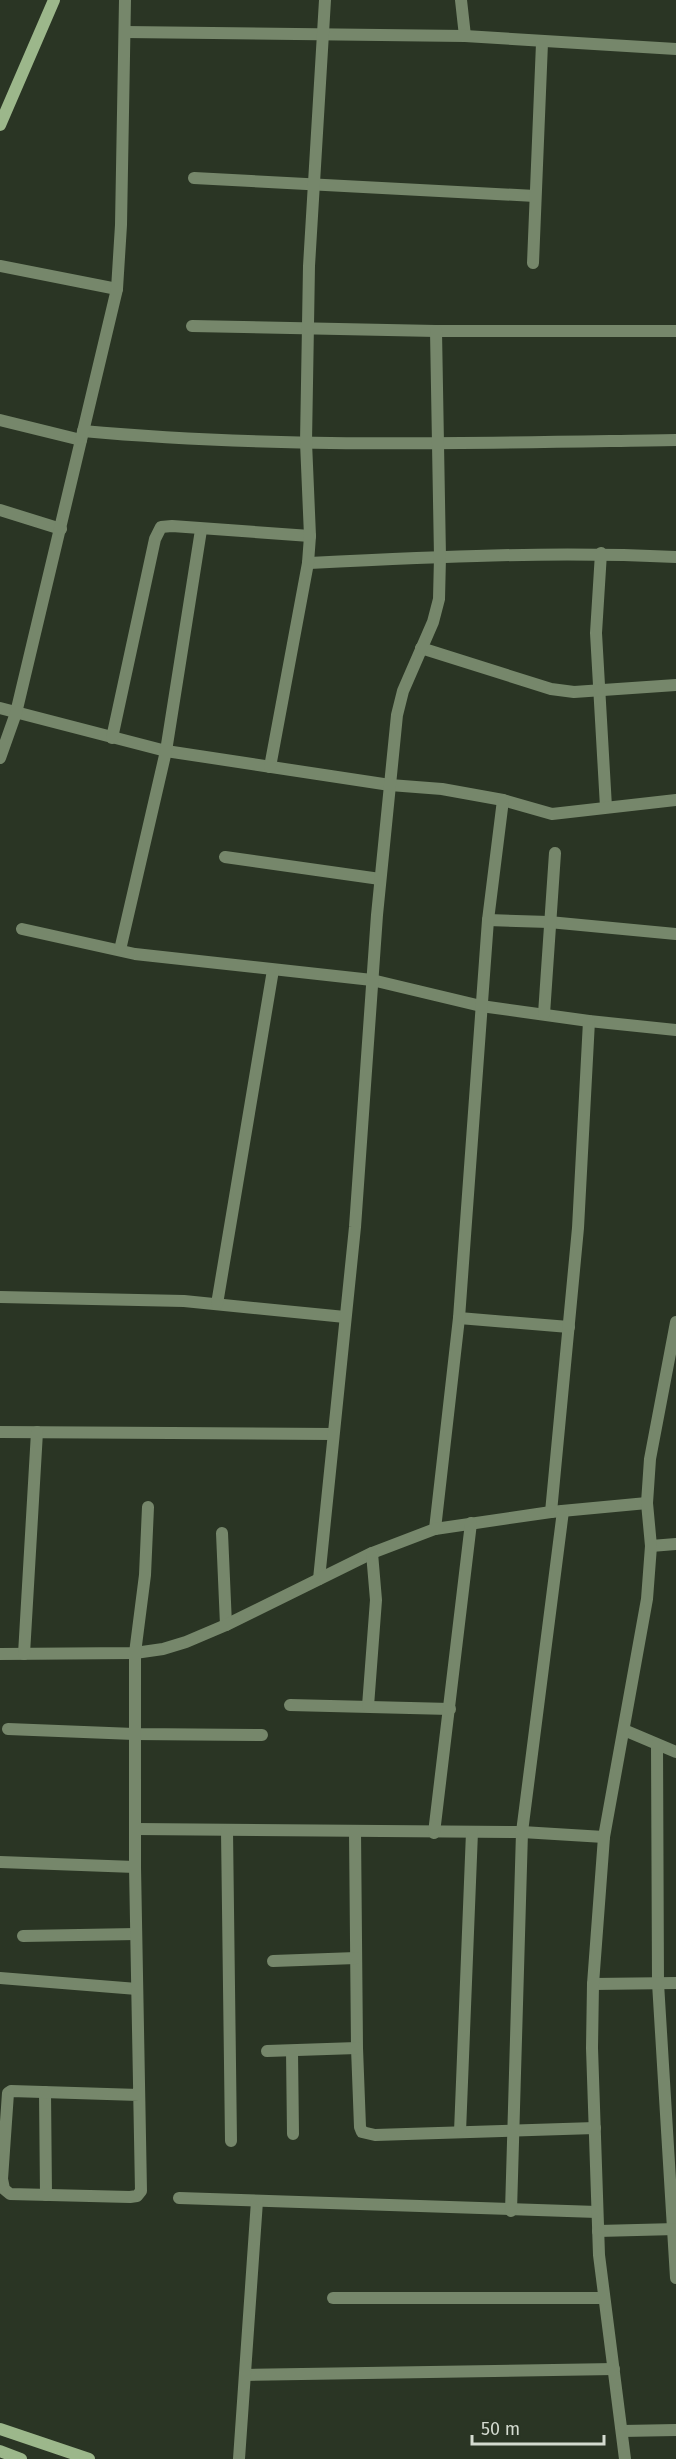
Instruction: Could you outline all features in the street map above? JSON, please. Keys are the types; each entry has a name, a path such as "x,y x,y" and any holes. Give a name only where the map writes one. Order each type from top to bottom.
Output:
{"street":[{"path":"0,125 54,0"},
{"path":"0,758 16,713 117,290 121,225 125,0"},
{"path":"270,767 308,563 310,536 306,442 309,266 325,0"},
{"path":"460,0 465,36"},
{"path":"125,32 465,36 542,43 676,49"},
{"path":"533,263 542,43"},
{"path":"194,178 535,196"},
{"path":"0,266 117,290"},
{"path":"192,326 436,331 676,331"},
{"path":"319,1579 355,1227 380,879 399,702 437,610 440,557 436,331"},
{"path":"0,420 82,436 437,443 676,440"},
{"path":"0,510 61,528"},
{"path":"112,738 157,532 165,526 310,536"},
{"path":"120,951 166,751 201,530"},
{"path":"308,563 601,553 676,557"},
{"path":"601,553 596,633 606,807"},
{"path":"421,648 551,689 574,692 676,685"},
{"path":"0,708 166,751 390,784 442,789 503,800 552,814 676,800"},
{"path":"435,1529 459,1318 488,920 503,800"},
{"path":"544,1014 555,853"},
{"path":"225,857 380,879"},
{"path":"488,920 549,922 676,934"},
{"path":"22,929 120,951 372,980 481,1006 676,1030"},
{"path":"217,1304 273,970"},
{"path":"511,2211 522,1832 557,1512 578,1228 589,1021"},
{"path":"0,1296 184,1300 345,1317"},
{"path":"459,1318 569,1327"},
{"path":"625,2459 604,2298 598,2230 593,1984 604,1837 646,1609 651,1546 647,1503 653,1443 676,1322"},
{"path":"0,1432 333,1434"},
{"path":"24,1654 37,1432"},
{"path":"0,1654 135,1653 163,1649 186,1642 226,1624 372,1553 435,1529 557,1512 647,1503"},
{"path":"139,2095 8,2093 2,2179 4,2189 10,2194 130,2197 136,2196 141,2191 134,1734 135,1653 145,1575 148,1507"},
{"path":"434,1833 471,1523"},
{"path":"222,1533 226,1624"},
{"path":"651,1546 676,1544"},
{"path":"368,1706 376,1611 372,1553"},
{"path":"290,1705 450,1709"},
{"path":"8,1729 134,1734 262,1735"},
{"path":"624,1730 676,1752"},
{"path":"657,1745 658,1983 675,2229 676,2278"},
{"path":"136,1829 522,1832 604,1837"},
{"path":"227,1831 231,2141"},
{"path":"355,1831 357,2048 362,2132 375,2135 595,2128"},
{"path":"460,2132 472,1832"},
{"path":"0,1862 135,1868"},
{"path":"23,1936 136,1934"},
{"path":"273,1961 356,1958"},
{"path":"0,1978 137,1989"},
{"path":"593,1984 676,1983"},
{"path":"267,2051 357,2048"},
{"path":"292,2051 294,2134"},
{"path":"45,2092 46,2195"},
{"path":"179,2198 511,2211 597,2212"},
{"path":"239,2459 257,2201"},
{"path":"598,2230 675,2229"},
{"path":"333,2298 604,2298"},
{"path":"245,2375 614,2369"},
{"path":"0,2429 89,2459"},
{"path":"622,2431 676,2430"},
{"path":"0,2451 21,2459"}]}
